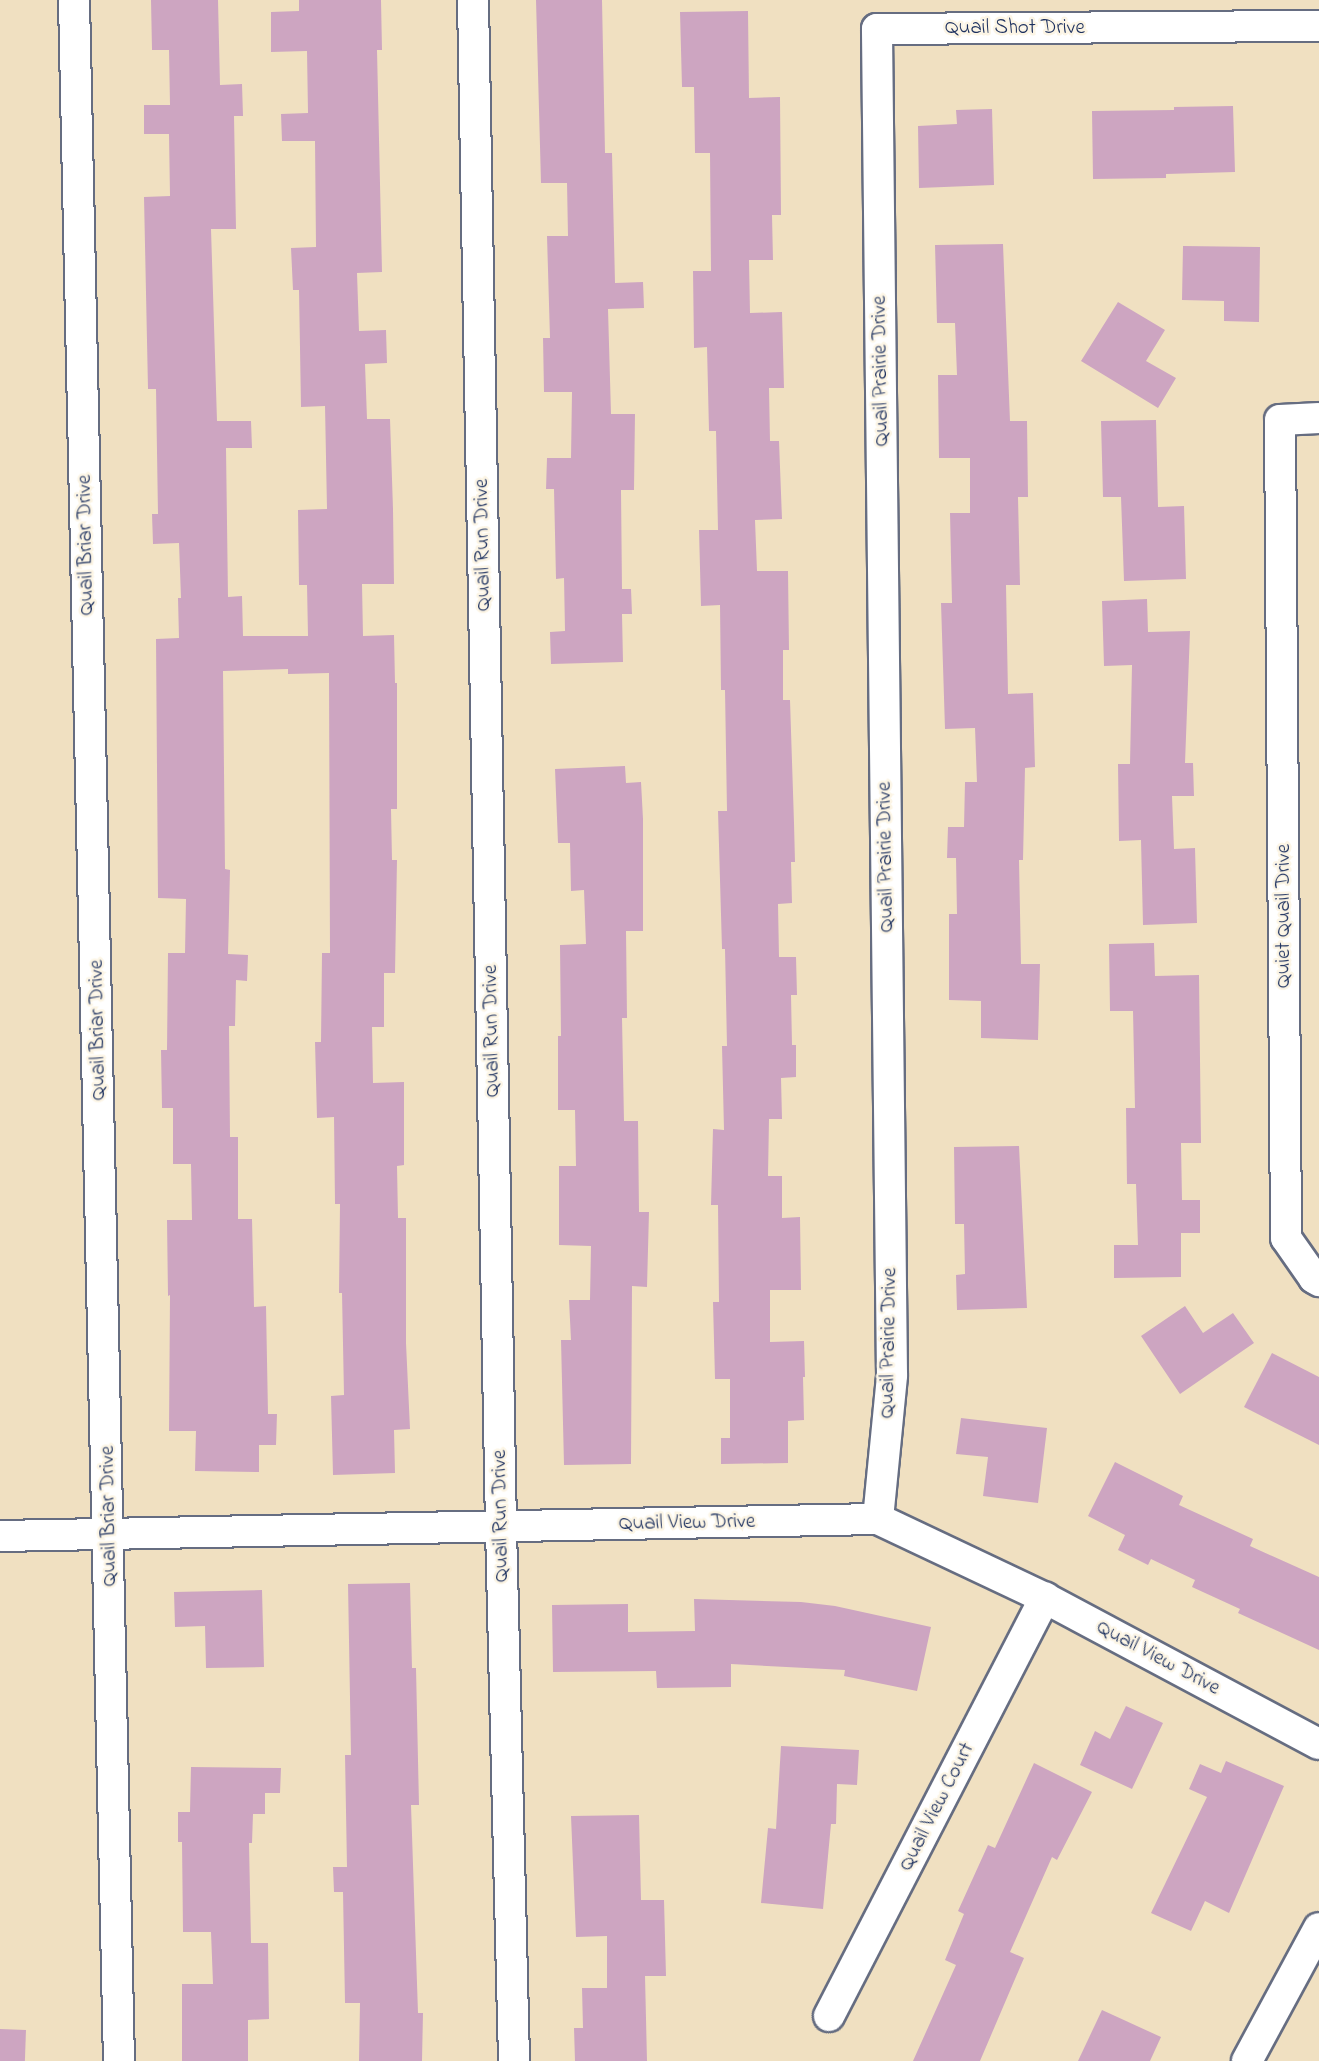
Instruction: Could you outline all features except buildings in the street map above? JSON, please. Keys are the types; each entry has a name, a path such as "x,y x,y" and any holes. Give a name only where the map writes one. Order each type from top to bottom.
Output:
{"street":[{"name":"Quail Briar Drive","path":"74,0 119,2061"},
{"name":"Quail Run Drive","path":"473,0 501,1528 514,2061"},
{"name":"Quail Shot Drive","path":"879,195 877,29 1319,26"},
{"name":"Quail Prairie Drive","path":"878,1519 892,1375 879,195"},
{"name":"Quiet Quail Drive","path":"1319,418 1280,420 1286,1238 1314,1278 1319,1281"},
{"name":"Quail View Drive","path":"0,1536 878,1519 1045,1598 1319,1744"},
{"name":"Quail View Court","path":"829,2016 1045,1598"},
{"path":"1247,2061 1319,1928"}]}
